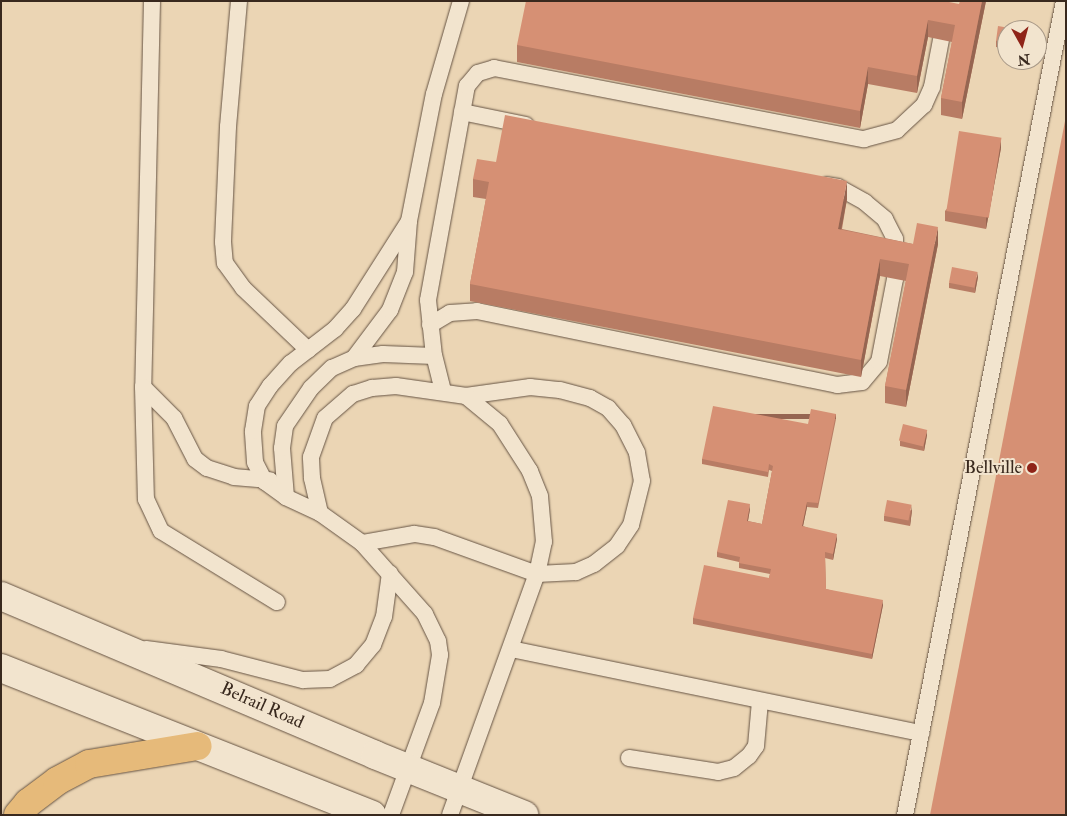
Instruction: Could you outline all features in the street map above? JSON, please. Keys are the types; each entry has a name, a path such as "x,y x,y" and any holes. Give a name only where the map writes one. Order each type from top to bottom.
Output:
{"main road":[{"path":"18,815 28,803 57,781 89,764 198,746"}],"street":[{"name":"Belrail Road","path":"1,596 127,647 408,768 524,815"},
{"path":"1,668 372,815"}],"lane":[{"path":"152,1 143,387 146,499 161,531 277,602"},
{"path":"239,1 228,127 223,242 225,263 243,288 308,350"},
{"path":"354,358 390,310 405,272 409,221 434,94 461,1"},
{"path":"905,815 1064,1"},
{"path":"443,391 434,356 430,325 430,287 467,86 478,73 494,68 864,139 897,130 924,105 932,87 941,40"},
{"path":"462,112 539,128"},
{"path":"430,325 450,313 477,311 837,385 862,382 879,362 895,279 895,239 885,219 865,202 838,188 809,182"},
{"path":"391,815 432,703 440,655 438,641 425,614 362,543 320,513 286,498 265,482 259,473 253,450 257,406 270,386 308,350 335,329 353,309 409,221"},
{"path":"286,498 284,474 285,426 298,403 332,368 354,358 384,354 434,356"},
{"path":"320,513 312,478 311,457 325,418 339,404 353,394 372,388 396,386 443,391 466,396 530,387 590,398 608,408 623,425 637,453 642,481 631,525 617,546 594,564 576,572 538,574 434,537 414,534 362,543"},
{"path":"143,387 174,418 196,459 207,468 217,474 265,482 284,474"},
{"path":"450,815 538,574 544,542 544,518 530,471 500,424 466,396"},
{"path":"127,647 221,659 303,680 330,679 356,665 372,645 384,617 390,573"},
{"path":"511,649 921,733"},
{"path":"630,758 718,772 734,768 749,756 756,746 760,700"}],"building":[{"path":"526,1 944,1 959,4 960,1 982,1 962,102 941,98 955,25 928,20 917,76 868,67 860,111 517,45"},
{"path":"505,115 847,181 838,229 913,244 917,223 938,227 906,390 885,386 909,264 880,259 861,360 470,284 489,182 473,179 477,159 496,162"},
{"name":"Bellville","path":"1066,116 1066,815 930,815"},
{"path":"959,131 1001,138 989,218 946,211"},
{"path":"952,267 978,272 974,288 949,283"},
{"path":"713,406 808,424 811,409 836,414 818,503 807,502 802,526 837,534 833,554 825,552 826,589 883,600 872,654 693,618 704,565 769,578 771,569 739,563 740,557 717,552 728,500 750,504 747,521 762,524 773,466 769,464 768,472 702,459"},
{"path":"903,424 927,430 923,447 899,440"},
{"path":"887,500 912,505 908,520 884,516"}],"place":[{"name":"Bellville","path":"1032,468"}]}
